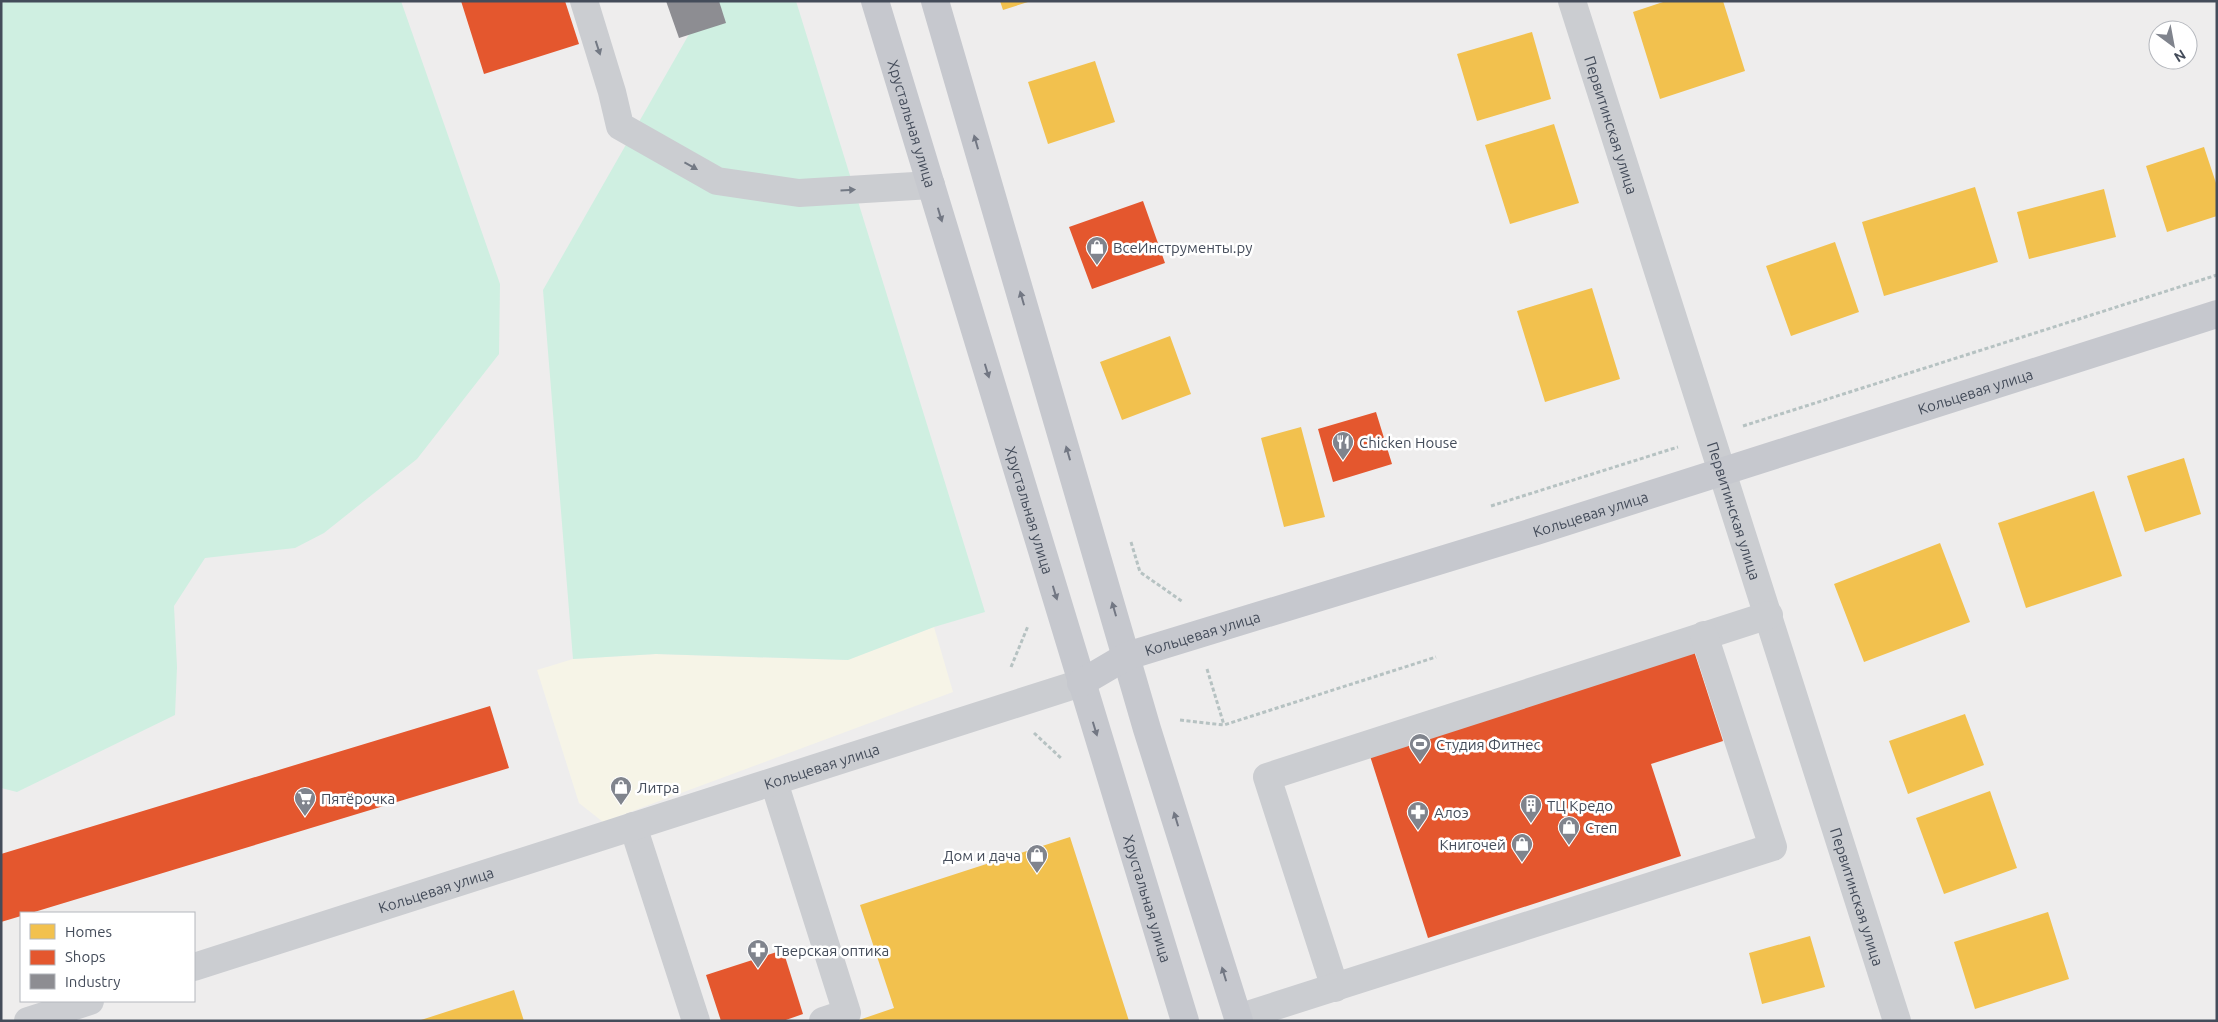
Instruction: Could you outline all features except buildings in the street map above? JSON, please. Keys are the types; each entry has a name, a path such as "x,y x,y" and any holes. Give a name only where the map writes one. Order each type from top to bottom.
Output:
{"main road":[{"name":"Хрустальная улица","path":"875,1 1185,1021"},
{"path":"934,1 1148,729 1238,1020"},
{"name":"Кольцевая улица","path":"1081,682 1127,656 1536,532 1723,470 2217,314"}],"street":[{"path":"584,1 612,92 620,126 717,181 799,193 931,185"},
{"name":"Первитинская улица","path":"1572,1 1897,1021"},
{"path":"1335,988 1267,777 1769,615"},
{"path":"1238,1020 1773,847 1704,635"},
{"name":"Кольцевая улица","path":"195,968 1081,682"},
{"path":"774,782 847,1013 823,1021"},
{"path":"634,826 696,1021"},
{"path":"28,1021 87,1002"}],"path":[{"path":"1488,507 2217,275"},
{"path":"1140,572 1185,604"},
{"path":"1012,667 1032,617"},
{"path":"1175,720 1224,725 1436,658"},
{"path":"1207,670 1224,725"},
{"path":"1032,732 1061,758"}],"shaded area":[{"path":"934,627 953,692 603,822 579,803 537,670 573,659 656,654 847,660"}],"green space":[{"path":"11,1 401,1 500,284 499,354 417,459 324,533 295,548 205,558 174,606 177,667 175,715 17,792 1,788 1,3"},
{"path":"708,1 796,1 985,612 934,627 848,660 656,654 573,659 543,290"}],"place":[{"name":"ВсеИнструменты.ру","path":"1097,266"},
{"name":"Chicken House","path":"1343,461"},
{"name":"Студия Фитнес","path":"1420,763"},
{"name":"Литра","path":"621,806"},
{"name":"Пятёрочка","path":"305,817"},
{"name":"ТЦ Кредо","path":"1531,824"},
{"name":"Алоэ","path":"1418,831"},
{"name":"Степ","path":"1569,846"},
{"name":"Книгочей","path":"1522,863"},
{"name":"Дом и дача","path":"1037,874"},
{"name":"Тверская оптика","path":"758,969"}]}
